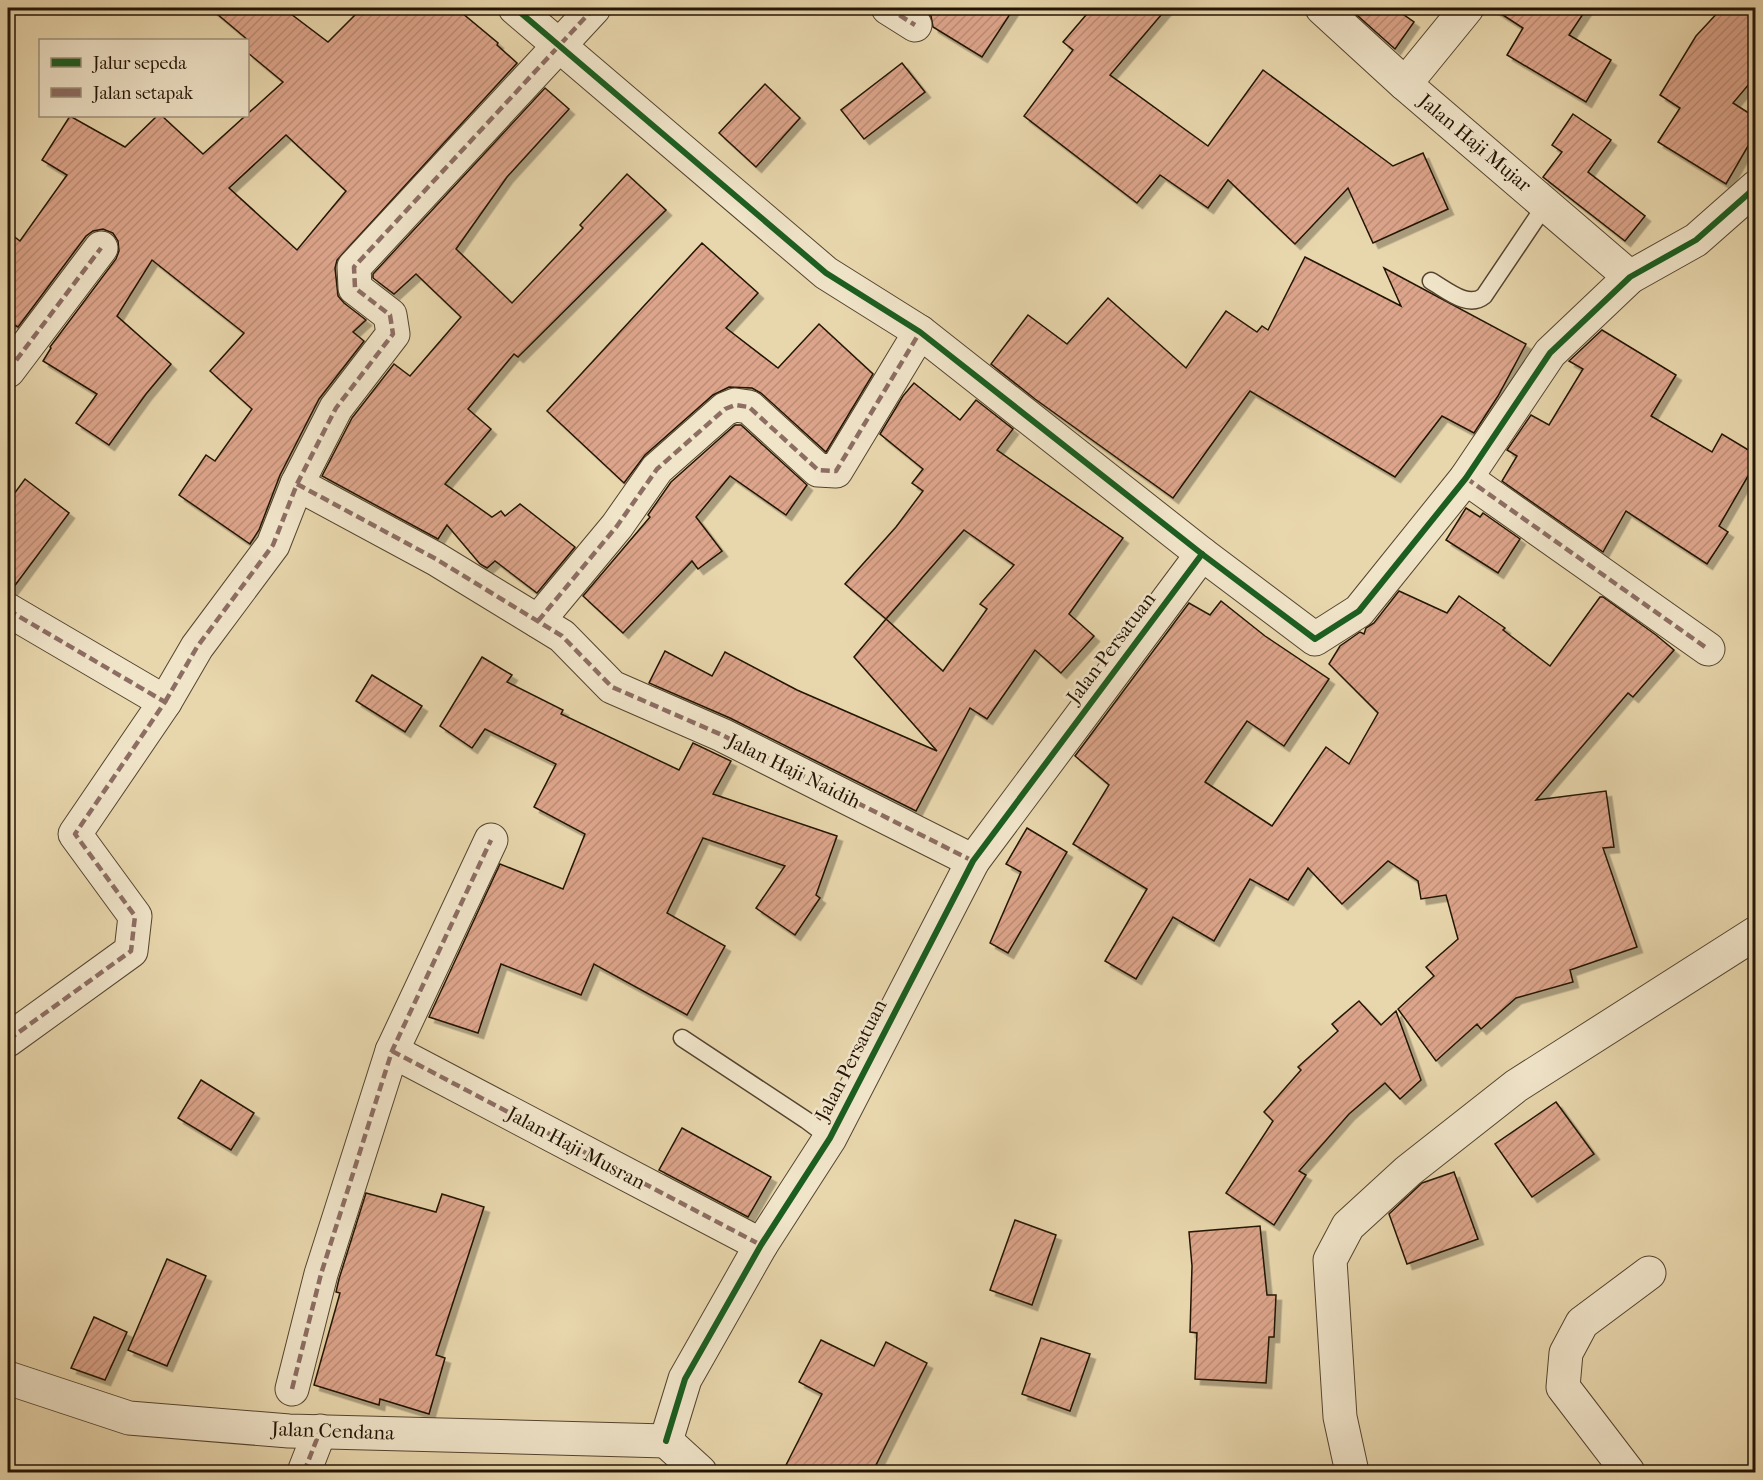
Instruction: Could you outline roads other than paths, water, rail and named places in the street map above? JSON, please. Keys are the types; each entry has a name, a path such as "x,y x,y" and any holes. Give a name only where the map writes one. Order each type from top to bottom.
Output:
{"street":[{"path":"515,8 826,273 920,332 1202,554 1315,639 1359,611 1466,478 1550,353 1630,277 1696,240 1755,187"},
{"path":"8,1040 131,951 135,916 75,834 165,702 197,647 273,545 297,484 336,408 393,334 390,315 355,288 354,267 594,8"},
{"name":"Jalan Haji Mujar","path":"1322,8 1405,84 1630,277"},
{"path":"1405,84 1467,8"},
{"path":"8,371 101,248"},
{"path":"297,484 436,559 538,621 616,526 657,469 725,409 735,405 749,407 818,470 837,471 920,332"},
{"path":"1466,478 1708,649"},
{"name":"Jalan Persatuan","path":"666,1441 685,1379 761,1245 830,1138 974,861 1202,554"},
{"path":"8,610 165,702"},
{"name":"Jalan Haji Naidih","path":"538,621 562,636 612,687 722,735 974,861"},
{"path":"292,1389 321,1274 392,1051 491,840"},
{"path":"1352,1473 1340,1417 1330,1260 1348,1226 1408,1171 1516,1086 1755,933"},
{"name":"Jalan Haji Musran","path":"392,1051 761,1245"},
{"path":"1628,1473 1563,1387 1566,1353 1582,1323 1649,1273"},
{"name":"Jalan Cendana","path":"8,1378 129,1418 289,1431 666,1441"},
{"path":"304,1473 320,1431"},
{"path":"666,1441 700,1473"}],"lane":[{"path":"1431,281 1467,301 1477,302 1484,297 1546,204"},
{"path":"682,1038 830,1138"}]}
